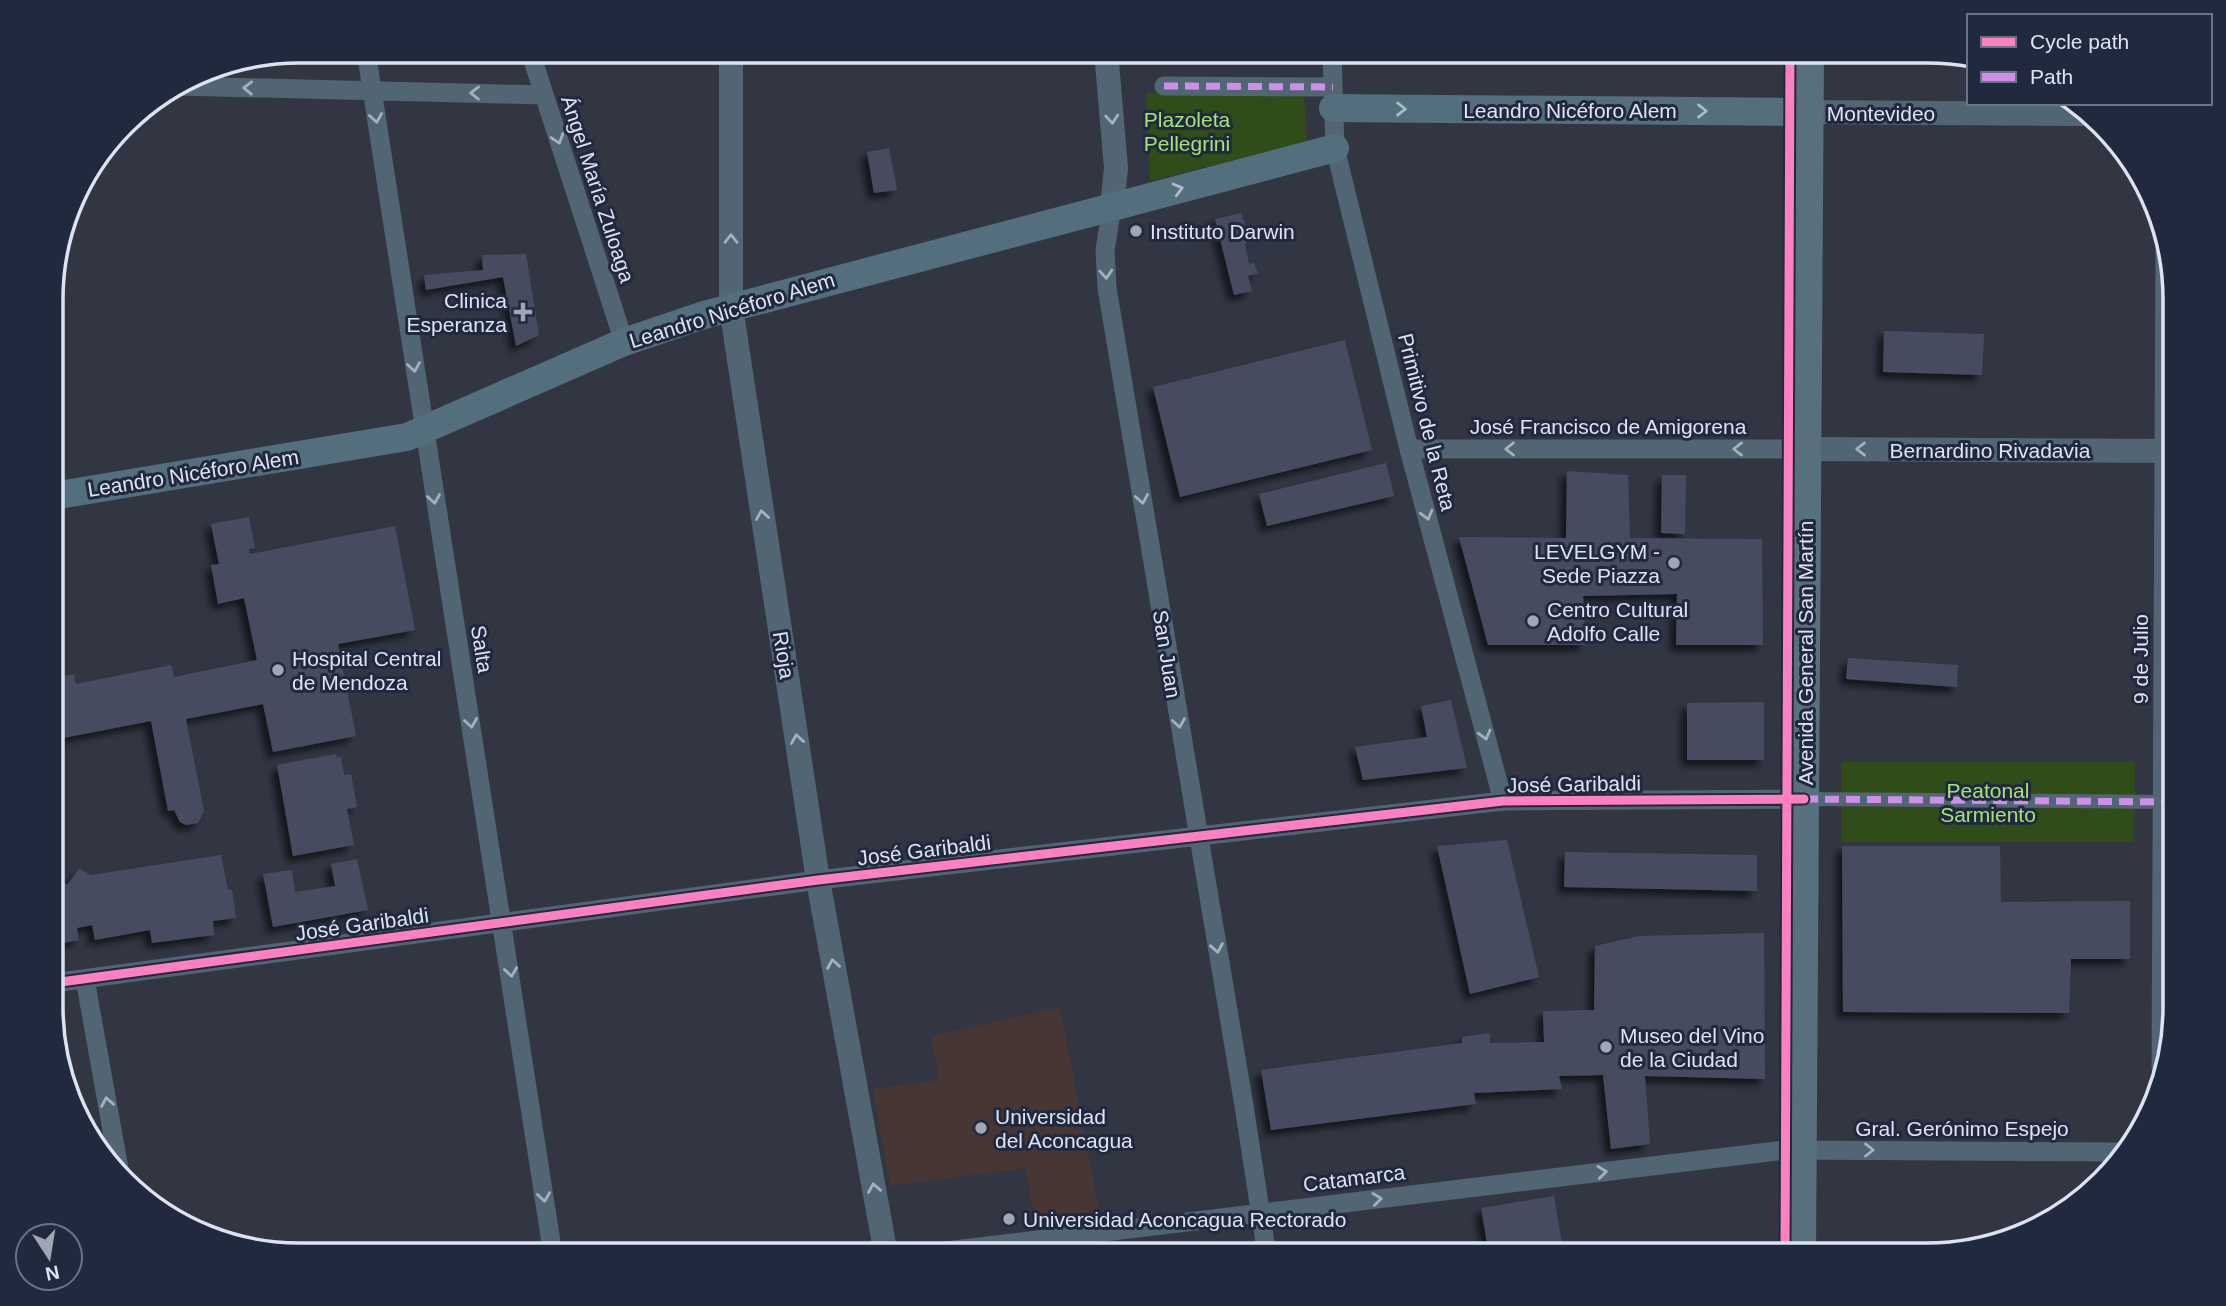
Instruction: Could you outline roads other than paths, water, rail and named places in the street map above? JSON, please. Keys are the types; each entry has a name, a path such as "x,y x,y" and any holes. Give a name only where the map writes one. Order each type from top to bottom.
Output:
{"main road":[{"name":"Avenida General San Martín","path":"1800,1242 1808,63"},
{"name":"Leandro Nicéforo Alem","path":"1333,97 1807,112"},
{"name":"Leandro Nicéforo Alem","path":"63,494 391,440 423,431 624,342 730,307 1335,148"}],"street":[{"name":"Salta","path":"368,63 423,431 504,923 551,1243"},
{"name":"Ángel María Zuloaga","path":"534,63 624,342"},
{"name":"Rioja","path":"731,63 730,307 818,880 884,1243"},
{"name":"San Juan","path":"1106,63 1116,168 1105,250 1107,288 1265,1242"},
{"name":"Primitivo de la Reta","path":"1332,63 1335,148 1409,449 1503,801"},
{"path":"196,86 544,95"},
{"path":"1164,86 1333,97"},
{"name":"Montevideo","path":"1807,112 2073,114"},
{"name":"José Francisco de Amigorena","path":"1409,449 1806,449"},
{"name":"Bernardino Rivadavia","path":"1806,449 2162,451"},
{"path":"1804,799 2162,802"},
{"name":"José Garibaldi","path":"63,982 818,880 1503,801 1804,799"},
{"path":"85,979 117,1156"},
{"name":"Gral. Gerónimo Espejo","path":"1801,1149 2113,1152"},
{"name":"Catamarca","path":"1013,1243 1801,1149"}],"place":[{"name":"Instituto Darwin","path":"1136,231"},
{"name":"Clinica Esperanza","path":"523,312"},
{"name":"LEVELGYM - Sede Piazza","path":"1674,563"},
{"name":"Centro Cultural Adolfo Calle","path":"1533,621"},
{"name":"Hospital Central de Mendoza","path":"278,670"},
{"name":"Museo del Vino de la Ciudad","path":"1606,1047"},
{"name":"Universidad del Aconcagua","path":"981,1128"},
{"name":"Universidad Aconcagua Rectorado","path":"1009,1219"}],"park label":[{"name":"Plazoleta Pellegrini","path":"1187,131"},
{"name":"Peatonal Sarmiento","path":"1988,802"}]}
